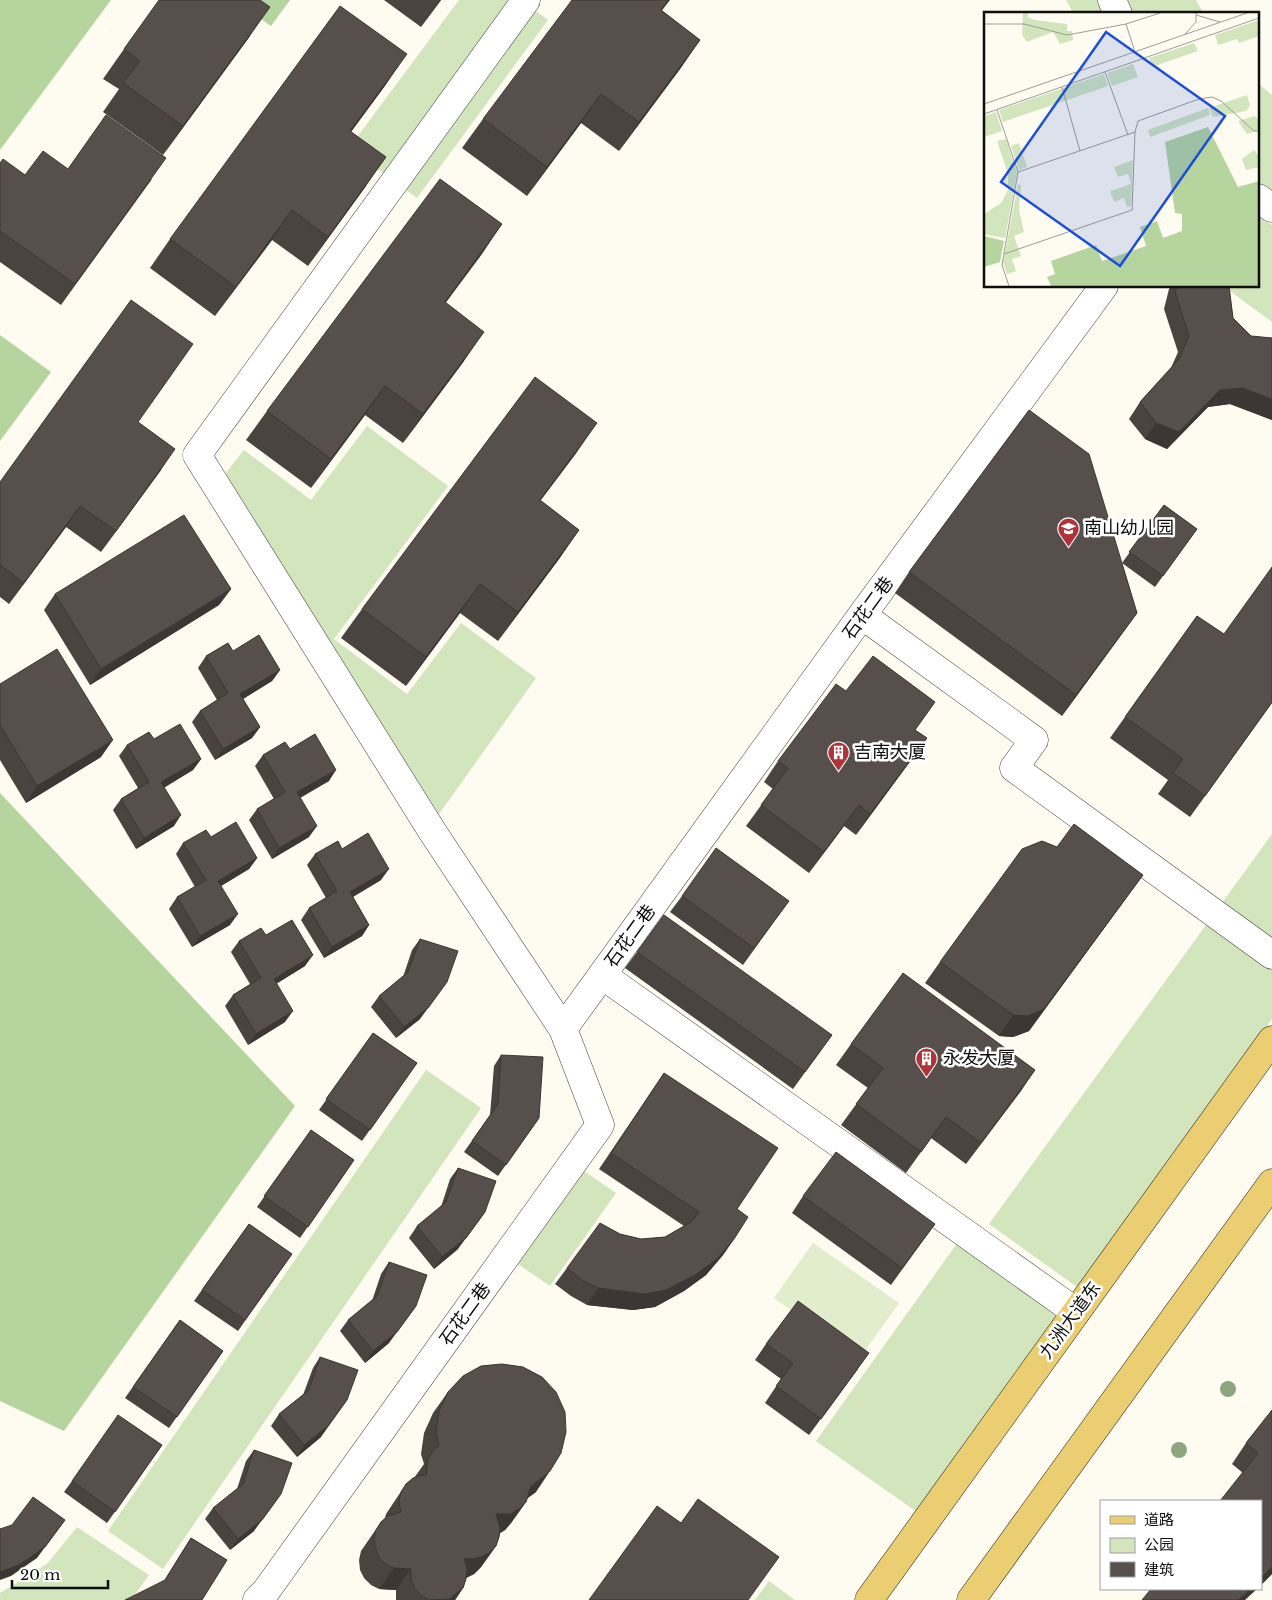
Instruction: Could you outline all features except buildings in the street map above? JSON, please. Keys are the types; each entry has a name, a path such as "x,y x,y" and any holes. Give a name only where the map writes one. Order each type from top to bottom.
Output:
{"main road":[{"name":"九洲大道东","path":"868,1600 1272,1040"},
{"path":"971,1600 1272,1183"}],"street":[{"path":"526,0 196,455 427,823 562,1029"},
{"path":"1112,0 1117,12"},
{"path":"1260,199 1272,208"},
{"name":"石花二巷","path":"257,1600 266,1591 600,1125 562,1029 862,615 1103,288"},
{"path":"862,615 1034,740 1014,768 1272,955"},
{"path":"602,975 1076,1312"}],"green space":[{"path":"0,0 111,0 0,150"},
{"path":"234,0 290,0 271,26"},
{"path":"459,0 521,0 548,20 417,198 349,148"},
{"path":"1066,0 1104,0 1109,12 1073,12"},
{"path":"1126,0 1196,0 1203,12 1131,12"},
{"path":"1260,85 1272,95 1272,197 1260,188"},
{"path":"1260,216 1272,225 1272,322 1226,288 1260,288"},
{"path":"0,335 51,372 0,441"},
{"path":"367,426 448,486 334,639 407,694 461,623 536,678 434,821 221,479 244,450 311,500"},
{"path":"0,793 295,1106 64,1431 0,1401"},
{"path":"1272,834 1272,1019 1077,1287 989,1224"},
{"path":"426,1070 481,1108 163,1569 108,1531"},
{"path":"578,1167 616,1193 550,1286 512,1260"},
{"path":"958,1242 1059,1312 917,1512 816,1441"},
{"path":"813,1243 899,1303 860,1358 774,1298"},
{"path":"77,1527 149,1575 131,1600 0,1600 0,1593 47,1564"},
{"path":"769,1581 795,1600 755,1600"}],"place":[{"name":"南山幼儿园","path":"1068,547"},
{"name":"吉南大厦","path":"838,771"},
{"name":"永发大厦","path":"927,1077"}]}
